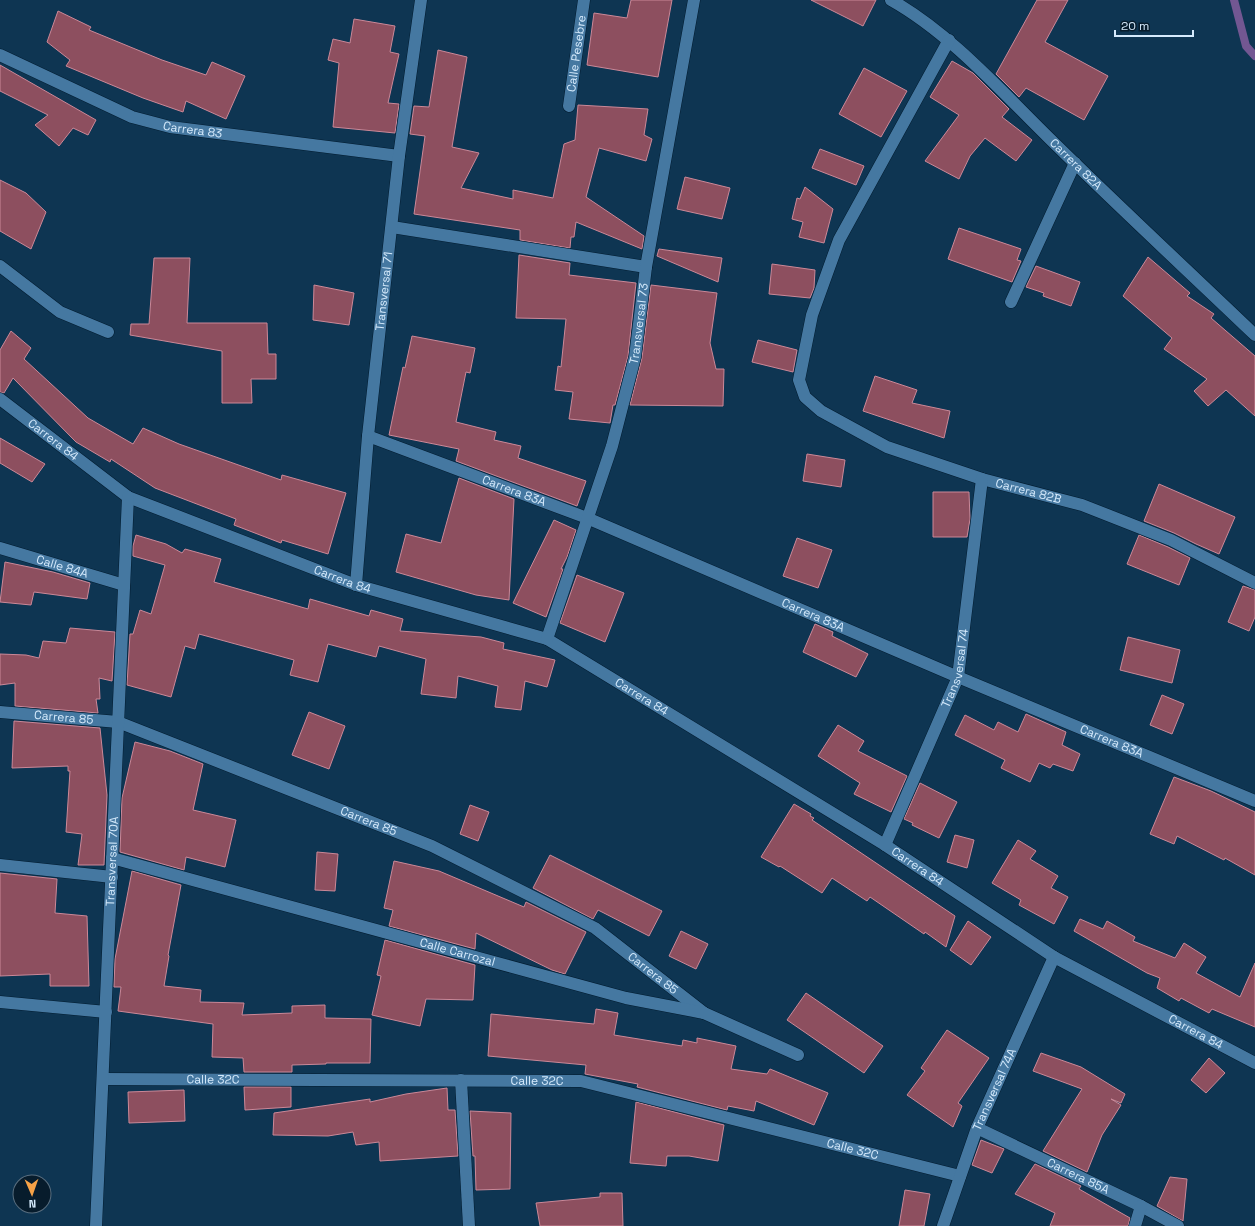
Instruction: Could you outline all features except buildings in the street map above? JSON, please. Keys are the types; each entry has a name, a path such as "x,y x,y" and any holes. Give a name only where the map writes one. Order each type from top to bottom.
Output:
{"street":[{"name":"Transversal 71","path":"356,585 368,436 399,156 421,0"},
{"name":"Calle Pesebre","path":"569,106 584,0"},
{"name":"Transversal 73","path":"548,639 612,446 635,357 646,267 694,0"},
{"name":"Carrera 82A","path":"891,0 949,40 1255,335"},
{"name":"Carrera 82B","path":"949,40 839,240 812,315 799,380 805,397 821,411 887,447 982,479 1082,505 1171,540 1255,583"},
{"name":"Carrera 83","path":"0,55 132,117 170,127 399,156"},
{"path":"1012,302 1075,163"},
{"path":"392,227 646,267"},
{"path":"0,266 60,312 108,332"},
{"name":"Carrera 84","path":"0,399 128,497 356,585 548,639 885,845 1054,957 1255,1063"},
{"name":"Carrera 83A","path":"368,436 587,518 958,677 1255,801"},
{"name":"Transversal 74","path":"885,845 958,677 982,479"},
{"name":"Transversal 70A","path":"96,1226 128,497"},
{"name":"Calle 84A","path":"0,548 124,586"},
{"name":"Carrera 85","path":"0,712 118,722 432,846 595,928 704,1013"},
{"name":"Calle Carrozal","path":"112,858 626,998 704,1013 798,1055"},
{"path":"0,865 112,877"},
{"name":"Transversal 74A","path":"943,1226 977,1128 1054,957"},
{"path":"0,1002 106,1012"},
{"name":"Calle 32C","path":"103,1079 581,1081 960,1176"},
{"path":"461,1080 469,1226"},
{"name":"Carrera 85A","path":"977,1128 1141,1206 1178,1226"},
{"path":"1135,1226 1141,1206"}],"waterway":[{"path":"1234,0 1246,46 1255,56"}]}
